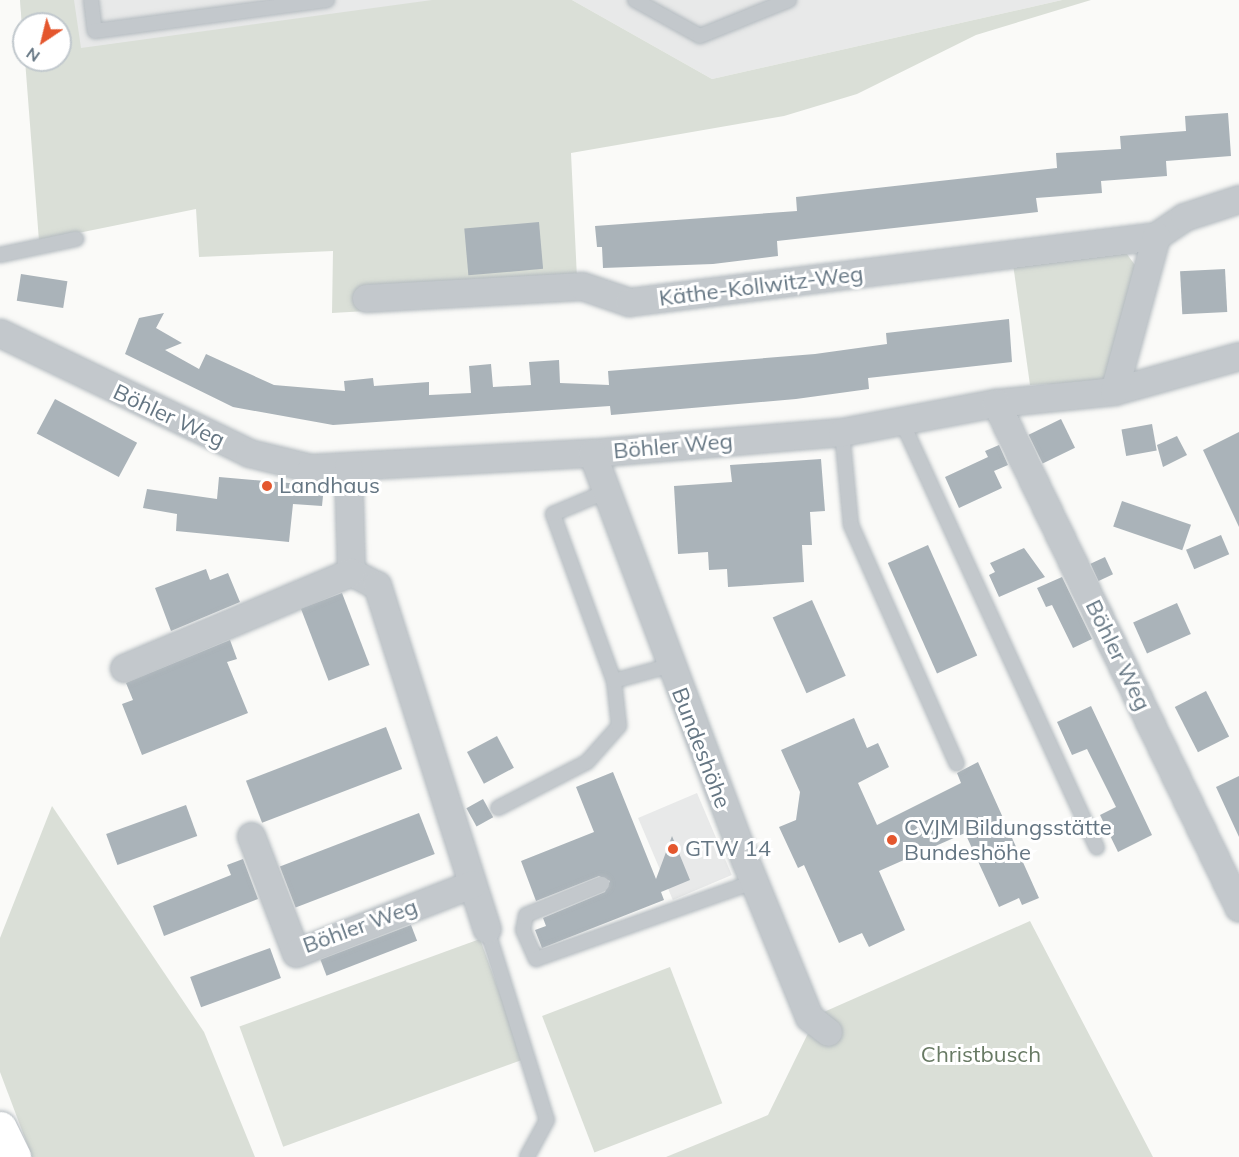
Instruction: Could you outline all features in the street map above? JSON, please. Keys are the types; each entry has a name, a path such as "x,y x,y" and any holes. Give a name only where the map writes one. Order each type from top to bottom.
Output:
{"street":[{"name":"Käthe-Kollwitz-Weg","path":"366,298 582,286 628,302 1156,236 1214,204 1239,199"},
{"path":"1114,391 1156,236"},
{"name":"Böhler Weg","path":"0,333 249,453 311,468 592,453 842,432 996,403 1114,391 1239,356"},
{"name":"Böhler Weg","path":"996,403 1239,908"},
{"name":"Bundeshöhe","path":"592,453 669,666 808,1017 828,1032"},
{"path":"348,466 351,572"},
{"path":"124,668 351,572 377,585 488,928"},
{"name":"Böhler Weg","path":"251,836 296,953 472,884"},
{"path":"0,1128 14,1157"}],"lane":[{"path":"92,0 95,31 327,0"},
{"path":"635,0 700,36 789,0"},
{"path":"0,255 76,239"},
{"path":"902,422 1097,847"},
{"path":"842,432 851,525 957,764"},
{"path":"498,808 587,762 605,746 619,726 614,681 553,514 605,492"},
{"path":"614,681 669,666"},
{"path":"602,884 526,915 523,930 536,959 754,882"},
{"path":"488,928 547,1120 527,1157"}],"shaded area":[{"path":"20,0 492,0 200,61 72,60 72,12 21,12"},
{"path":"572,0 1062,0 712,79"},
{"path":"697,793 732,875 673,900 638,818"}],"green space":[{"path":"20,0 74,0 81,48 432,0 572,0 712,79 1062,0 1091,0 976,35 857,94 784,116 571,153 578,299 332,313 333,251 199,257 196,209 39,241 26,72 72,72 72,12 21,12"},
{"path":"1124,250 1135,265 1108,376 1101,382 1030,385 1013,264"},
{"path":"52,806 204,1032 255,1157 32,1157 0,1072 0,938"},
{"name":"Christbusch","path":"1030,921 1153,1157 666,1157 768,1115 817,1015"},
{"path":"480,939 524,1059 283,1147 239,1027"},
{"path":"670,967 722,1103 594,1152 542,1016"}],"building":[{"path":"1228,113 1231,156 1166,161 1167,176 1101,181 1102,193 1036,198 1038,212 777,241 778,256 713,264 603,268 602,247 597,247 595,226 797,211 796,197 1057,168 1056,153 1121,149 1120,136 1186,131 1185,116"},
{"path":"539,222 543,269 468,275 464,229"},
{"path":"1225,269 1227,312 1182,314 1180,271"},
{"path":"21,274 67,281 63,308 17,301"},
{"path":"164,313 156,328 182,343 165,350 199,369 206,354 274,385 345,391 344,381 373,378 374,386 429,382 429,395 471,393 469,366 491,364 493,387 531,385 529,362 559,360 560,383 609,385 608,371 815,354 887,344 886,333 1009,319 1012,362 868,378 869,389 796,399 611,415 610,406 333,425 233,407 125,354 139,318"},
{"path":"55,399 137,443 119,477 37,433"},
{"path":"1061,419 1075,448 1043,464 1029,435"},
{"path":"1152,424 1157,451 1126,456 1121,429"},
{"path":"1239,432 1239,527 1203,450"},
{"path":"1177,436 1187,455 1163,467 1157,445"},
{"path":"999,445 1008,465 994,471 1002,488 959,508 945,477 988,457 985,451"},
{"path":"821,459 825,511 810,512 812,545 802,545 804,582 728,587 727,569 709,570 708,552 678,554 674,486 732,482 730,465"},
{"path":"219,477 324,486 322,506 293,504 289,542 176,531 177,514 143,508 147,489 217,499"},
{"path":"1122,501 1191,525 1182,550 1113,527"},
{"path":"1221,535 1229,554 1194,569 1186,550"},
{"path":"928,545 977,656 937,673 888,563"},
{"path":"1024,548 1045,577 999,597 989,575 995,572 990,563"},
{"path":"1105,557 1113,574 1099,581 1090,564"},
{"path":"206,569 210,580 228,573 240,602 171,631 155,588"},
{"path":"1062,577 1092,639 1073,648 1052,605 1046,607 1037,588"},
{"path":"342,593 370,665 329,681 301,609"},
{"path":"812,600 846,676 806,693 773,617"},
{"path":"1177,603 1191,634 1147,654 1133,623"},
{"path":"230,640 237,659 227,662 248,713 142,755 122,704 133,700 126,683"},
{"path":"1206,691 1229,736 1198,752 1175,707"},
{"path":"1091,706 1152,835 1118,852 1100,815 1116,807 1087,749 1072,755 1057,722"},
{"path":"854,718 867,748 878,743 889,767 858,783 877,825 961,783 957,773 978,762 1039,898 1022,905 1019,898 999,907 965,833 879,871 905,930 869,947 862,933 839,943 804,865 798,868 779,827 796,820 800,792 781,750"},
{"path":"386,727 402,769 262,823 246,781"},
{"path":"497,736 514,768 484,784 467,752"},
{"path":"613,772 656,879 672,836 690,880 661,892 664,900 542,948 535,930 546,926 543,918 605,892 610,881 599,876 536,901 521,861 594,832 576,787"},
{"path":"1239,776 1239,837 1216,787"},
{"path":"483,799 493,817 477,827 466,808"},
{"path":"186,805 197,836 117,865 106,834"},
{"path":"419,813 435,854 296,907 280,866"},
{"path":"243,859 258,899 164,936 153,906 231,875 227,865"},
{"path":"411,925 417,941 327,976 320,960"},
{"path":"270,948 281,978 201,1007 190,977"}],"place":[{"name":"Landhaus","path":"267,486"},
{"name":"CVJM Bildungsstätte Bundeshöhe","path":"892,840"},
{"name":"GTW 14","path":"673,849"}]}
